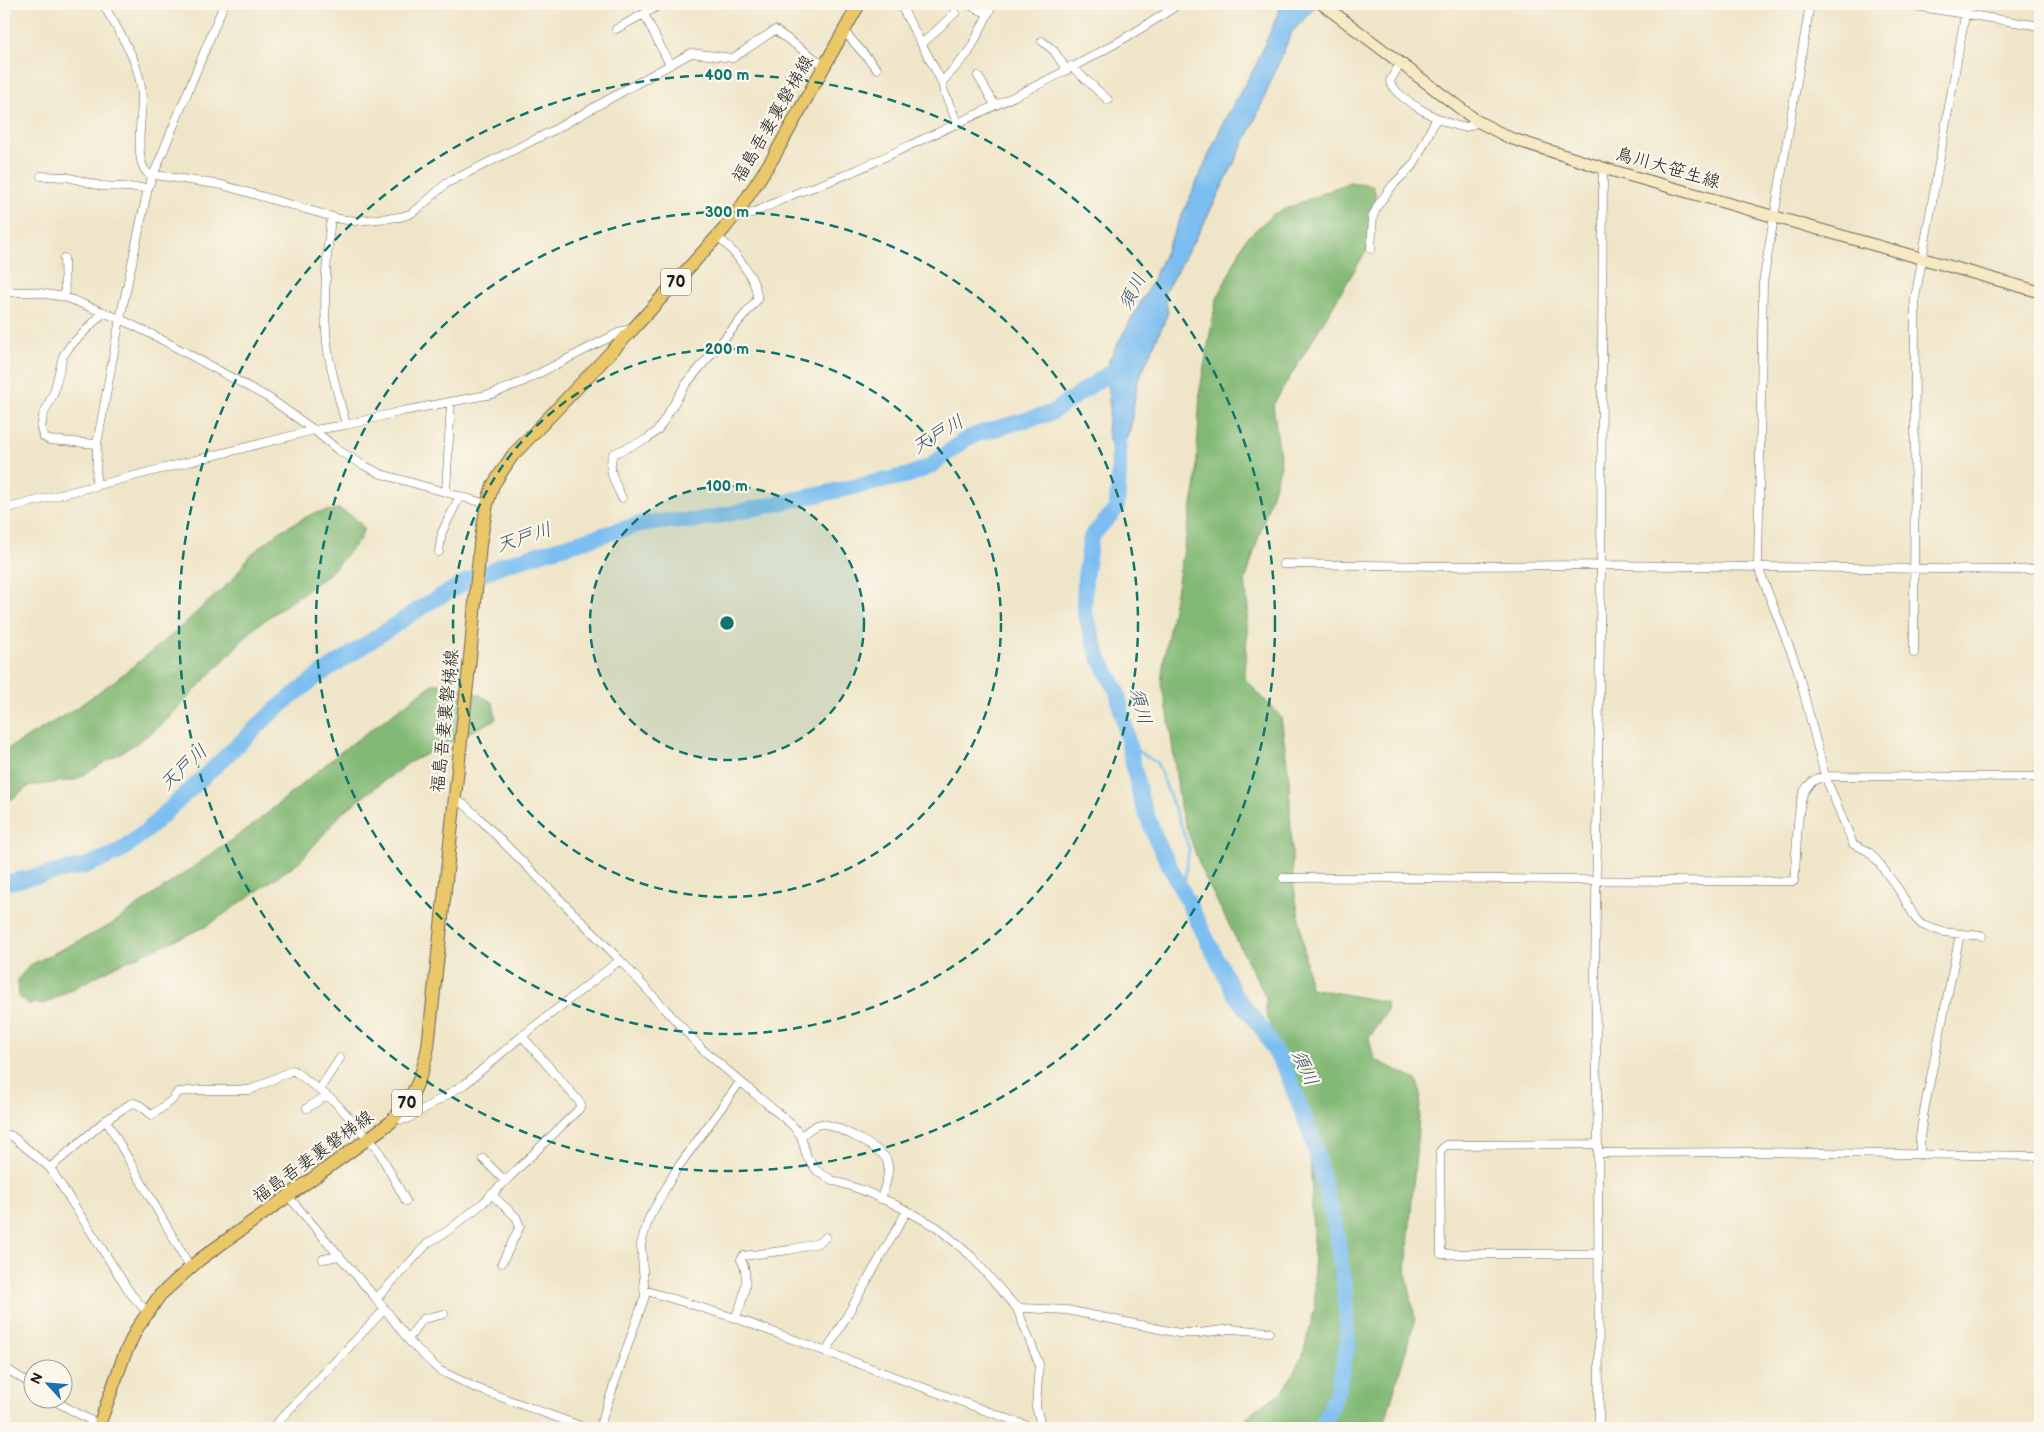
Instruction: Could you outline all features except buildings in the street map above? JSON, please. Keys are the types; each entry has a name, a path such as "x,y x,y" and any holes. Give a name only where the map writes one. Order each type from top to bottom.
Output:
{"main road":[{"name":"福島吾妻裏磐梯線","path":"98,1427 124,1356 136,1330 160,1295 190,1267 369,1139 396,1116 414,1093 423,1073 428,1047 471,648 480,544 487,504 497,478 512,456 633,329 732,220 773,158 859,4"}],"street":[{"path":"103,4 127,45 138,71 142,98 140,157 145,171 152,174 222,185 331,217 354,221 410,214 420,208 447,183 554,130 691,53 733,58 775,30 825,66"},
{"path":"96,487 98,444 120,319 148,188 152,174 224,4"},
{"path":"616,29 662,4"},
{"path":"900,4 942,82 944,92 958,124"},
{"path":"967,4 988,14"},
{"path":"942,82 969,52 993,4"},
{"path":"732,220 752,215 800,192 850,173 958,124 1138,31 1180,4"},
{"name":"鳥川大笹生線","path":"1322,4 1478,122 1517,140 1604,168 2040,292"},
{"path":"1810,4 1763,283 1758,567 1797,667 1825,776 1853,844 1868,851 1899,890 1916,919 1922,925 1960,934 1982,936"},
{"path":"1902,4 2040,26"},
{"path":"1914,653 1916,299 1967,4"},
{"path":"922,44 955,13"},
{"path":"644,14 670,65"},
{"path":"844,31 877,69"},
{"path":"1042,40 1069,68 1108,100"},
{"path":"1398,60 1390,81 1392,87 1436,119 1446,124 1466,127 1478,122"},
{"path":"978,76 995,105"},
{"path":"1371,249 1373,216 1378,205 1393,185 1414,164 1436,119"},
{"path":"1599,1428 1599,1254 1595,974 1604,168"},
{"path":"41,176 60,176 101,186 148,188"},
{"path":"331,217 327,266 327,335 334,379 346,425"},
{"path":"622,498 612,476 610,463 613,454 647,439 658,430 686,384 758,300 756,289 740,260 726,243 716,237"},
{"path":"64,258 65,297"},
{"path":"4,292 33,292 65,297 120,319 269,398 314,430 338,450 381,474 487,504"},
{"path":"98,444 49,440 41,430 44,416 54,392 63,356 70,346 104,312"},
{"path":"4,509 314,430 492,394 510,388 622,331 633,329"},
{"path":"446,492 451,402"},
{"path":"439,552 442,532 460,496"},
{"path":"1283,564 1601,565 2018,570 2040,568"},
{"path":"1283,878 1794,882 1801,800 1810,784 1818,778 1825,776 2040,777"},
{"path":"454,798 465,804 620,960 702,1049 792,1125 801,1136 810,1161 820,1174 907,1211 946,1234 970,1256 1016,1306 1022,1308 1067,1310 1179,1333 1199,1333 1232,1329 1269,1332"},
{"path":"1920,1155 1920,1137 1924,1111 1960,934"},
{"path":"396,1116 401,1120 408,1119 465,1084 522,1036 620,960"},
{"path":"376,1299 428,1244 466,1217 492,1194 579,1109 581,1104 522,1036"},
{"path":"319,1090 340,1058"},
{"path":"50,1168 106,1120 134,1103 152,1115 171,1101 178,1092 250,1090 293,1070 334,1101 377,1148 406,1201"},
{"path":"599,1428 642,1308 644,1290 641,1244 649,1218 676,1170 740,1082"},
{"path":"308,1108 326,1096"},
{"path":"106,1120 190,1267"},
{"path":"801,1136 814,1126 826,1125 851,1135 881,1152 887,1160 888,1166 881,1199"},
{"path":"4,1138 9,1135 12,1136 50,1168 130,1294 147,1312"},
{"path":"1598,1144 1446,1145 1440,1151 1441,1254 1599,1254"},
{"path":"1598,1153 1754,1152 2040,1156"},
{"path":"483,1159 505,1181"},
{"path":"492,1194 516,1217 520,1226 502,1263"},
{"path":"288,1196 385,1309 408,1339 439,1370 460,1382 586,1428"},
{"path":"826,1352 907,1211"},
{"path":"735,1318 744,1290 745,1266 741,1260 743,1256 789,1250 818,1243 826,1237"},
{"path":"323,1259 339,1256"},
{"path":"644,1290 735,1318 1033,1428"},
{"path":"1016,1306 1039,1364 1036,1406 1042,1428 1038,1428"},
{"path":"272,1428 385,1309"},
{"path":"408,1339 423,1319 444,1314"},
{"path":"4,1367 22,1379"},
{"path":"70,1410 98,1427"}],"green space":[{"path":"1350,182 1373,185 1377,202 1369,246 1273,405 1281,465 1245,581 1248,609 1245,679 1281,717 1289,779 1293,881 1310,988 1386,1002 1387,1011 1369,1038 1374,1059 1416,1080 1421,1093 1406,1270 1415,1319 1383,1428 1239,1428 1254,1410 1283,1392 1303,1355 1315,1307 1310,1139 1266,1013 1266,997 1203,874 1181,812 1168,713 1161,684 1164,658 1196,483 1200,389 1216,301 1245,240 1273,214"},
{"path":"339,509 354,517 364,528 360,539 329,574 255,627 163,724 137,743 75,780 29,786 4,805 4,751 75,709 117,679 171,636 234,578 249,556 282,530 314,513"},
{"path":"433,684 457,686 472,691 493,703 496,719 408,763 343,812 300,861 207,926 118,965 46,1003 28,1004 19,997 18,979 30,965 109,926 253,825 342,751"}],"water":[{"path":"1282,4 1318,4 1291,33 1252,127 1203,225 1164,293 1168,313 1137,383 1130,430 1116,463 1107,431 1110,406 1107,385 1109,360 1153,280 1224,121 1257,63"}],"waterway":[{"name":"天戸川","path":"4,883 85,866 118,853 145,832 276,709 315,678 425,605 469,580 505,564 640,524 692,521 909,475 929,467 966,439 980,433 1051,413 1121,365"},
{"name":"須川","path":"1118,434 1117,508 1091,537 1085,578 1084,611 1099,657 1117,691 1141,800 1156,839 1235,995 1263,1030 1287,1073 1312,1137 1336,1230 1344,1283 1348,1343 1338,1388 1322,1428"},
{"path":"1129,745 1157,763 1183,830 1189,849 1183,891"}]}
